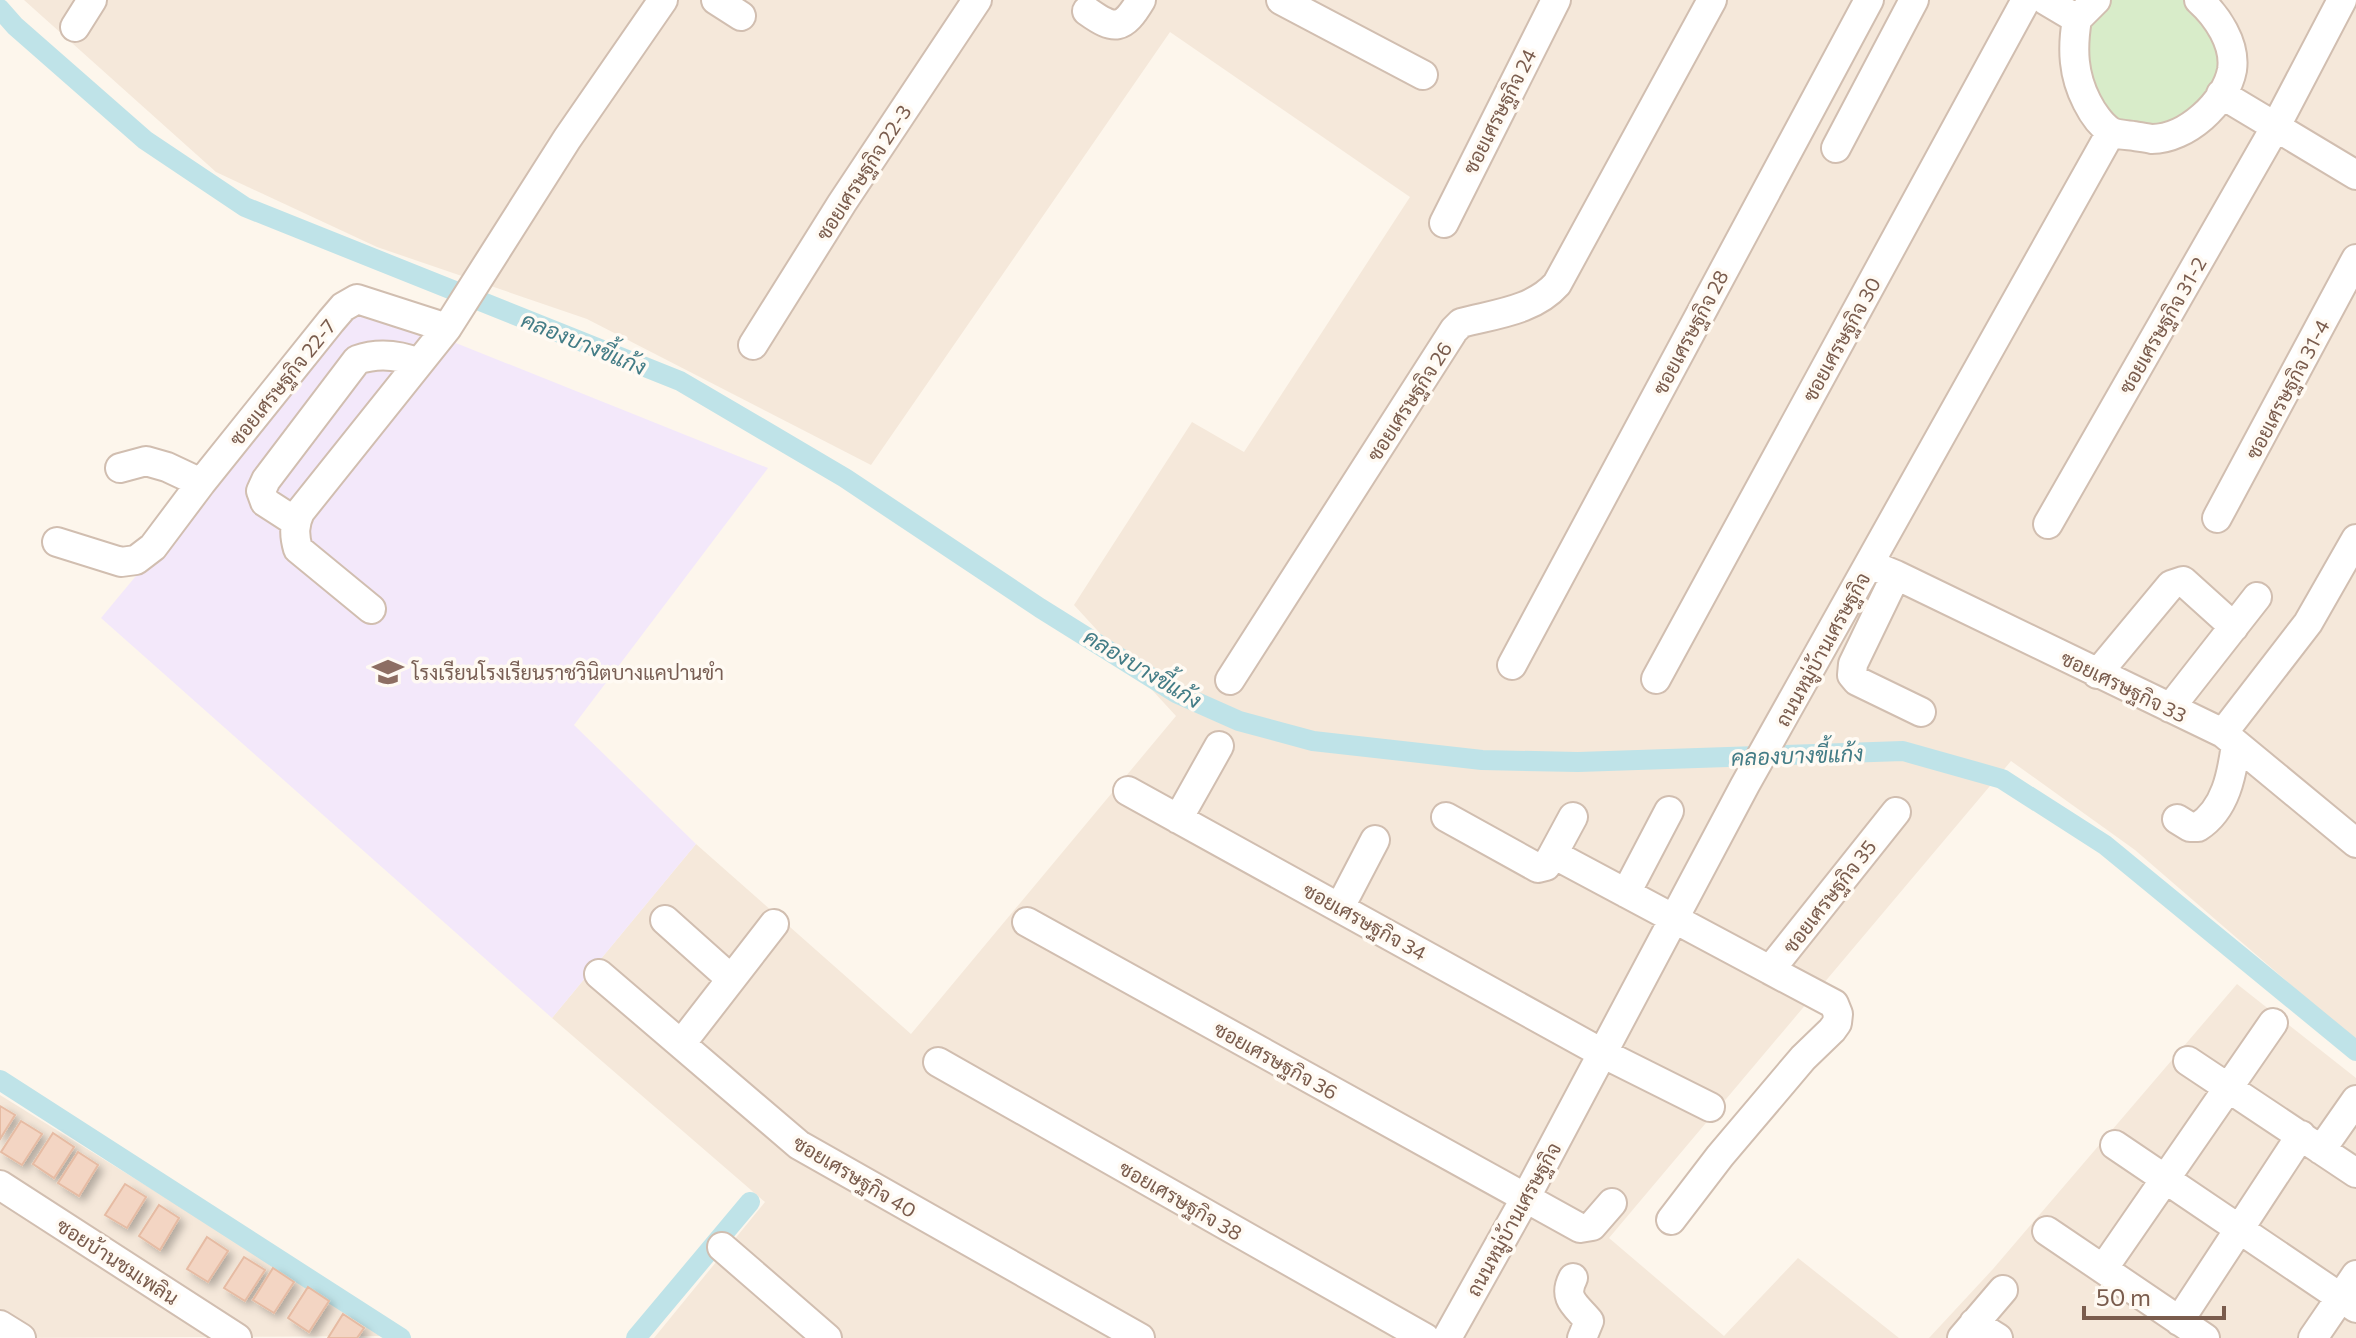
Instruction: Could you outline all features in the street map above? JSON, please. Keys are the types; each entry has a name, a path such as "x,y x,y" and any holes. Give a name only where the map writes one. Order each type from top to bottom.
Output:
{"street":[{"path":"75,27 92,0"},
{"path":"371,609 298,549 294,536 300,512 451,324 567,139 663,0"},
{"path":"716,0 741,16"},
{"name":"ซอยเศรษฐกิจ 22-3","path":"753,345 842,203 977,0"},
{"path":"1087,11 1107,26 1118,25 1125,23 1141,0"},
{"path":"1281,0 1423,75"},
{"name":"ซอยเศรษฐกิจ 24","path":"1444,223 1556,0"},
{"name":"ซอยเศรษฐกิจ 26","path":"1230,680 1454,330 1461,323 1545,298 1557,284 1712,0"},
{"name":"ซอยเศรษฐกิจ 28","path":"1512,665 1869,0"},
{"path":"1836,148 1914,0"},
{"name":"ซอยเศรษฐกิจ 30","path":"1656,679 2026,0"},
{"path":"2045,0 2086,9 2074,60 2078,85 2091,109 2111,132 2155,139 2183,130 2210,110 2232,69 2228,39 2212,11 2199,0"},
{"name":"ซอยเศรษฐกิจ 31-2","path":"2048,524 2276,126 2342,0"},
{"path":"2221,94 2356,175"},
{"name":"ถนนหมู่บ้านเศรษฐกิจ","path":"1447,1338 1526,1197 1745,785 2111,132"},
{"name":"ซอยเศรษฐกิจ 31-4","path":"2217,518 2356,259"},
{"name":"ซอยเศรษฐกิจ 22-7","path":"57,542 121,562 136,560 153,547 343,307 357,299 451,324"},
{"path":"296,522 265,502 261,491 266,480 357,360 386,356 419,363"},
{"path":"120,468 146,461 201,483"},
{"path":"2177,819 2190,827 2198,827 2217,808 2230,780 2229,739 2308,623 2356,539"},
{"name":"ซอยเศรษฐกิจ 33","path":"1869,564 2229,739 2356,843"},
{"path":"1896,575 1853,664 1852,675 1857,681 1921,712"},
{"path":"2097,674 2171,585 2183,581 2234,627"},
{"path":"2170,708 2257,597"},
{"path":"1178,819 1219,746"},
{"name":"ซอยเศรษฐกิจ 34","path":"1128,791 1602,1053 1710,1107"},
{"path":"1626,893 1669,811"},
{"name":"ซอยเศรษฐกิจ 35","path":"1553,854 1770,970 1896,812"},
{"path":"1446,817 1538,868 1546,866 1573,817"},
{"path":"1340,907 1375,840"},
{"path":"665,920 731,979"},
{"name":"ซอยเศรษฐกิจ 36","path":"1027,922 1580,1228 1587,1228 1612,1203"},
{"path":"681,1044 774,924"},
{"path":"1671,1220 1720,1156 1803,1058 1837,1023 1834,1004 1770,970"},
{"name":"ซอยเศรษฐกิจ 40","path":"599,974 799,1145 1140,1338"},
{"path":"2103,1269 2273,1023"},
{"path":"2188,1061 2356,1173"},
{"name":"ซอยเศรษฐกิจ 38","path":"938,1062 1425,1338"},
{"path":"2179,1321 2239,1228 2311,1143 2356,1100"},
{"path":"2115,1145 2239,1228 2351,1294 2313,1338"},
{"name":"ซอยบ้านชมเพลิน","path":"0,1185 237,1338"},
{"path":"2047,1231 2205,1338"},
{"path":"722,1247 827,1338"},
{"path":"1573,1278 1568,1293 1571,1302 1589,1321 1582,1338"},
{"path":"1978,1333 2003,1290"},
{"path":"0,1325 21,1338"}],"shaded area":[{"path":"24,0 2356,0 2356,1041 2135,850 2011,761 1609,1238 1724,1336 1798,1258 1899,1338 654,1338 765,1202 552,1018 696,844 911,1034 1176,716 1074,605 1192,422 1244,452 1410,197 1170,32 871,465 587,319 377,247 216,172"},
{"name":"โรงเรียนโรงเรียนราชวินิตบางแคปานขำ","path":"361,305 768,468 574,725 696,844 552,1018 101,618"},
{"path":"2237,984 2356,1078 2356,1338 1929,1338 1993,1269"},
{"path":"0,1095 358,1317 385,1336 0,1338"}],"green space":[{"path":"2112,0 2185,0 2218,44 2220,67 2214,89 2201,108 2162,129 2117,122 2098,108 2081,41 2091,19"}],"building":[{"path":"0,1106 15,1115 0,1139"},
{"path":"21,1121 42,1134 22,1165 1,1152"},
{"path":"53,1133 74,1147 54,1178 33,1164"},
{"path":"78,1152 98,1165 79,1196 58,1183"},
{"path":"125,1184 146,1197 127,1228 105,1215"},
{"path":"159,1205 179,1218 160,1250 139,1236"},
{"path":"207,1237 228,1251 208,1282 187,1269"},
{"path":"244,1257 265,1270 245,1301 224,1288"},
{"path":"273,1268 294,1282 274,1313 253,1300"},
{"path":"308,1287 329,1301 309,1332 288,1318"},
{"path":"343,1314 364,1328 357,1338 328,1338"}],"waterway":[{"name":"คลองบางขี้แก้ง","path":"0,9 15,26 145,140 245,207 680,381 845,478 1040,608 1176,693 1239,721 1313,741 1482,760 1578,762 1903,751 2002,779 2105,845 2356,1051"},
{"path":"0,1080 401,1338"},
{"path":"636,1338 750,1202"}],"place":[{"name":"โรงเรียนโรงเรียนราชวินิตบางแคปานขำ","path":"388,672"}]}
